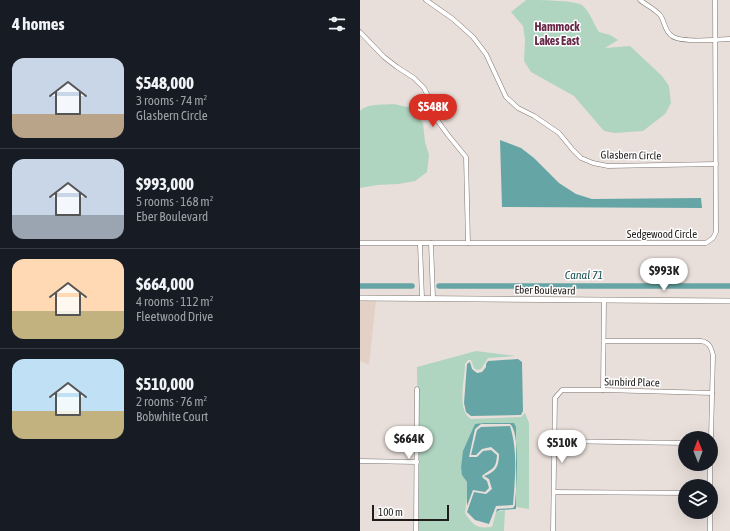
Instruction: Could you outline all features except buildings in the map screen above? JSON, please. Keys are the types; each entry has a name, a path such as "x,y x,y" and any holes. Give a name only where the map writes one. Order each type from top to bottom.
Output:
{"street":[{"name":"Glasbern Circle","path":"426,0 453,19 473,37 486,54 506,97 518,108 534,116 559,133 581,158 593,163 608,166 716,164"},
{"path":"640,0 659,14 664,21 666,30 671,36 680,40 730,39"},
{"name":"Sedgewood Circle","path":"360,243 431,244 706,242 713,238 716,232 715,0"},
{"path":"360,32 384,57 414,78 424,88 438,120 466,157 468,243"},
{"path":"420,244 422,298"},
{"path":"431,244 433,298"},
{"name":"Eber Boulevard","path":"360,298 730,301"},
{"path":"603,390 604,300"},
{"path":"604,341 705,341 710,346 713,355 711,431"},
{"path":"416,531 417,389"},
{"name":"Sunbird Place","path":"554,441 554,398 562,390 712,393"},
{"path":"553,531 554,441 678,442"},
{"path":"360,462 417,462"},
{"path":"554,492 678,493"},
{"path":"710,519 710,531"}],"shaded area":[{"path":"360,301 376,301 369,365 360,361"}],"green space":[{"path":"526,0 563,1 582,5 599,32 610,35 618,40 605,48 630,46 662,76 669,86 671,103 665,114 643,131 615,133 604,131 574,96 531,72 524,61 525,40 523,26 511,12"},
{"path":"394,104 412,108 423,123 425,142 429,155 427,172 415,181 360,188 360,111 363,108 371,106"},
{"path":"476,351 516,356 488,358 481,369 477,370 474,368 471,360 468,360 465,364 462,394 466,415 471,419 521,417 525,413 529,423 529,509 516,507 516,427 514,424 475,424 461,468 468,487 465,513 470,521 479,527 492,527 496,512 505,510 504,531 419,531 417,367"}],"water":[{"path":"500,140 521,148 534,158 559,183 576,194 592,199 701,198 702,208 502,207"},
{"path":"518,359 522,362 523,411 521,415 471,416 466,412 464,403 467,364 470,362 472,369 477,373 482,372 488,361"},
{"path":"514,423 516,427 516,438 510,424 481,424 475,429 469,457 477,457 483,451 491,450 497,455 496,464 494,467 482,476 487,481 489,488 485,492 473,490 467,506 467,482 462,475 461,468 463,451 475,424"},
{"path":"510,426 513,436 515,455 513,505 496,506 489,524 475,520 467,512 474,492 486,494 492,489 489,479 484,476 491,473 496,468 499,454 491,447 482,449 476,455 471,455 477,430 481,427"},
{"path":"516,443 517,462 516,490"},
{"path":"516,490 516,509 500,510 496,512 497,509 513,508 515,505"}],"waterway":[{"name":"Canal 71","path":"360,286 412,286"},
{"name":"Canal 71","path":"439,286 730,286"}],"district":[{"name":"Hammock Lakes East","path":"557,34"}]}
